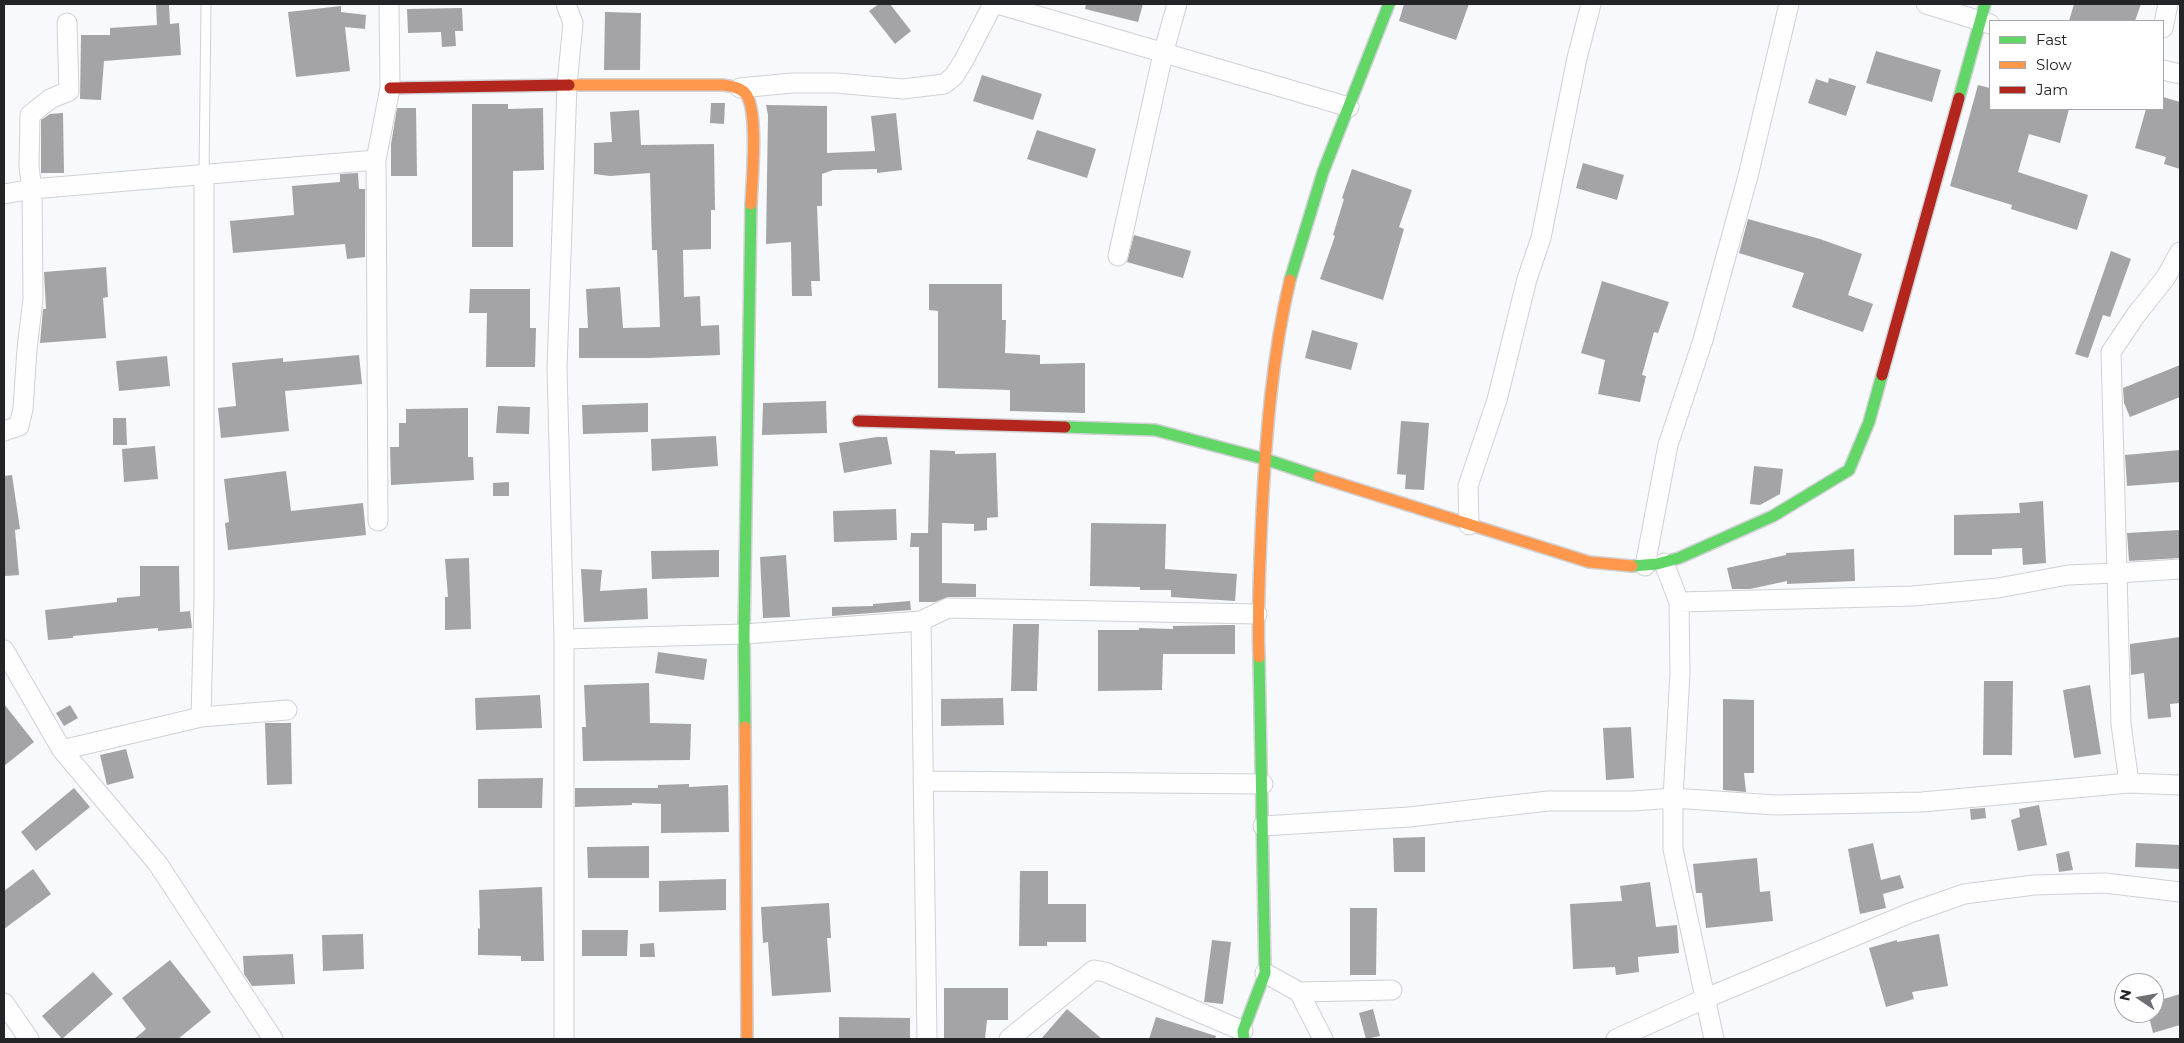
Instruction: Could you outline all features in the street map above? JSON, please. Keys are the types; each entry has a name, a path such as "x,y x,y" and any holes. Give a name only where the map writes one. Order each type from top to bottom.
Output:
{"street":[{"path":"378,521 376,160 390,88 390,4"},
{"path":"564,1039 564,639 556,368 567,85 573,23 566,4"},
{"path":"390,88 567,85 723,85 740,88 792,83 836,83 903,89 944,84 954,76 964,60 993,4"},
{"path":"997,4 1349,107"},
{"path":"1118,256 1163,54 1177,4"},
{"path":"1009,1039 1094,970 1106,972 1243,1035 1265,972 1263,784 1257,614 1266,459 1281,319 1294,268 1323,172 1389,4"},
{"path":"1469,525 1468,486 1496,400 1528,279 1541,238 1576,58 1591,4"},
{"path":"1645,566 1668,445 1703,340 1746,186 1789,4"},
{"path":"858,421 1155,430 1266,459 1588,562 1621,567 1664,563 1773,516 1849,470 1869,422 1985,16 1926,4"},
{"path":"2164,23 2168,4"},
{"path":"4,431 19,426 23,409 33,299 32,189 28,167 30,115 50,99 69,92 67,23"},
{"path":"2164,70 2180,74"},
{"path":"740,88 748,97 753,115 744,634 747,1039"},
{"path":"4,194 32,189 376,160"},
{"path":"201,717 204,600 204,175"},
{"path":"2129,783 2121,724 2111,352 2136,315 2166,277 2180,252"},
{"path":"1664,563 1679,602 1680,673 1673,798 1673,849 1714,1039"},
{"path":"1679,602 1913,596 1998,588 2068,575 2180,569"},
{"path":"564,639 744,634 921,621 948,608 1257,614"},
{"path":"921,621 927,1039"},
{"path":"4,650 62,750 158,864 273,1039"},
{"path":"62,750 201,717 288,710"},
{"path":"923,782 1263,784"},
{"path":"1263,826 1409,816 1548,801 1633,801 1673,798 1775,805 1922,802 2129,783 2180,785"},
{"path":"1616,1039 1704,999 1910,913 1964,894 2034,886 2105,883 2180,892"},
{"path":"1265,972 1299,992 1392,990"},
{"path":"1299,992 1323,1039"},
{"path":"4,1002 28,1039"}],"lane":[{"path":"204,175 206,4"}],"building":[{"path":"156,4 169,4 170,24 179,23 181,55 104,61 101,100 80,99 81,35 110,35 110,28 157,25"},
{"path":"879,4 890,4 911,31 895,44 869,11"},
{"path":"1086,4 1143,4 1138,22 1085,9"},
{"path":"1404,4 1469,4 1456,40 1399,21"},
{"path":"2074,4 2141,4 2135,20 2069,20"},
{"path":"341,6 341,12 366,15 365,29 345,27 350,71 296,77 288,12"},
{"path":"462,8 463,31 455,31 456,46 442,47 441,32 408,33 407,9"},
{"path":"605,12 641,13 640,70 604,70"},
{"path":"1876,51 1941,70 1932,102 1866,83"},
{"path":"982,75 1042,94 1033,120 973,101"},
{"path":"1829,78 1856,86 1846,116 1808,103 1816,79 1828,83"},
{"path":"1978,85 1989,88 1989,110 2069,110 2060,143 2029,134 2018,172 2088,195 2077,230 2011,209 2012,205 1950,186"},
{"path":"2164,97 2180,102 2180,169 2164,164 2166,157 2135,148 2146,110 2164,110"},
{"path":"711,103 725,103 724,124 710,123"},
{"path":"472,104 508,104 508,109 543,108 544,170 513,171 513,247 472,247"},
{"path":"766,105 827,106 827,153 875,151 871,116 896,113 902,170 877,173 877,169 833,170 822,174 822,206 817,206 820,281 811,281 812,296 792,296 791,242 766,244 768,115"},
{"path":"397,108 416,108 417,176 391,176 391,144"},
{"path":"639,110 641,145 714,144 715,210 711,210 711,249 683,250 684,297 700,296 701,326 719,325 720,355 579,358 579,328 588,328 586,289 620,287 623,328 660,327 657,250 652,250 650,173 610,176 594,174 594,143 612,142 610,112"},
{"path":"63,113 64,173 41,173 41,120 50,114"},
{"path":"1037,130 1096,149 1087,178 1027,159"},
{"path":"1583,163 1624,175 1617,200 1576,188"},
{"path":"1352,169 1412,190 1399,227 1404,229 1383,300 1320,279 1335,236 1333,235 1344,199 1342,198"},
{"path":"358,173 359,189 365,189 365,257 347,259 345,244 233,253 230,221 294,215 292,186 340,182 340,174"},
{"path":"1748,219 1820,239 1862,254 1848,295 1873,304 1863,332 1792,307 1804,273 1739,253"},
{"path":"1134,235 1191,251 1183,278 1127,262"},
{"path":"2111,251 2131,259 2110,317 2103,315 2088,358 2075,354"},
{"path":"106,267 108,297 103,298 106,338 40,343 43,309 46,309 44,272"},
{"path":"1602,281 1669,302 1658,333 1654,332 1642,375 1646,376 1640,402 1598,394 1605,360 1581,353"},
{"path":"929,284 1002,284 1002,320 1006,320 1005,353 1040,355 1040,364 1085,363 1085,413 1010,411 1010,390 938,388 938,311 929,310"},
{"path":"470,289 530,289 530,328 536,328 535,367 486,367 487,313 469,313"},
{"path":"1312,330 1358,343 1351,370 1305,358"},
{"path":"359,355 362,384 285,391 289,431 221,438 218,408 236,406 232,363 283,358 283,362"},
{"path":"167,356 170,386 119,391 116,361"},
{"path":"2180,365 2180,397 2130,417 2124,403 2123,388"},
{"path":"826,401 827,433 762,435 763,403"},
{"path":"648,403 648,432 583,434 582,405"},
{"path":"498,406 530,407 529,434 496,433"},
{"path":"468,408 468,457 473,457 474,480 391,485 390,447 399,447 399,423 406,423 406,409"},
{"path":"113,418 126,418 127,445 113,445"},
{"path":"1401,421 1429,423 1424,490 1405,489 1406,475 1397,474"},
{"path":"716,436 718,466 652,471 651,439"},
{"path":"887,437 892,464 844,473 839,443"},
{"path":"155,446 158,479 124,482 122,449"},
{"path":"930,450 955,451 955,454 996,453 998,517 987,518 987,530 974,531 974,524 942,523 942,583 976,584 976,597 948,597 935,602 919,602 919,547 910,547 911,533 928,533"},
{"path":"2180,450 2180,482 2127,486 2125,455"},
{"path":"1754,466 1783,469 1780,494 1760,505 1750,504"},
{"path":"286,471 291,511 363,503 366,535 228,550 225,523 229,522 224,479"},
{"path":"12,475 20,529 15,530 19,575 5,576 4,476"},
{"path":"509,482 509,496 493,496 493,483"},
{"path":"2043,501 2046,563 2023,565 2022,548 1992,549 1992,555 1954,555 1954,515 2020,513 2019,503"},
{"path":"896,509 897,540 834,542 833,511"},
{"path":"1091,523 1166,524 1165,569 1237,574 1235,601 1171,597 1171,590 1140,590 1140,587 1090,586"},
{"path":"2180,530 2180,558 2129,561 2127,533"},
{"path":"1854,549 1855,581 1787,584 1787,581 1750,589 1732,589 1727,568 1786,555 1786,553"},
{"path":"719,550 719,577 652,579 651,551"},
{"path":"786,555 790,617 763,618 760,557"},
{"path":"469,558 471,629 445,630 445,597 448,597 445,559"},
{"path":"140,566 179,566 180,612 190,611 192,628 158,631 158,628 48,640 45,610 117,602 117,598 140,596"},
{"path":"581,569 602,570 600,591 647,588 648,619 584,622"},
{"path":"910,601 911,610 832,616 832,607 873,606 873,604"},
{"path":"1013,624 1039,624 1037,691 1011,691"},
{"path":"1235,625 1235,654 1163,654 1162,690 1098,691 1098,630 1173,629 1173,626"},
{"path":"2180,637 2180,703 2170,704 2171,717 2148,719 2144,673 2131,675 2130,644"},
{"path":"658,652 707,659 704,680 655,673"},
{"path":"1984,681 2013,681 2012,755 1983,755"},
{"path":"649,683 650,723 691,724 690,760 583,761 582,727 586,727 584,685"},
{"path":"2090,685 2101,754 2074,758 2063,690"},
{"path":"540,695 542,728 476,730 475,698"},
{"path":"1003,698 1004,725 941,726 941,699"},
{"path":"1723,699 1754,700 1754,773 1744,773 1746,792 1723,790"},
{"path":"4,704 34,742 4,766"},
{"path":"70,705 78,718 64,726 56,713"},
{"path":"265,723 291,723 292,784 267,785"},
{"path":"1631,727 1634,778 1606,780 1603,728"},
{"path":"126,749 134,778 107,785 100,755"},
{"path":"543,778 542,808 478,808 478,779"},
{"path":"689,784 689,787 728,785 729,832 661,833 661,804 632,803 632,805 575,807 575,788 658,788 658,785"},
{"path":"74,788 90,807 36,851 21,832"},
{"path":"2039,805 2047,845 2018,851 2011,820 2020,817 2019,809"},
{"path":"1985,808 1986,818 1971,820 1970,809"},
{"path":"1425,837 1425,872 1394,872 1393,838"},
{"path":"1873,843 1881,880 1900,875 1904,888 1883,894 1886,908 1860,914 1848,849"},
{"path":"2136,843 2180,845 2180,869 2135,867"},
{"path":"649,846 649,878 588,878 587,847"},
{"path":"2069,851 2073,870 2059,872 2056,854"},
{"path":"1757,858 1760,892 1770,891 1773,921 1706,928 1702,893 1696,893 1693,864"},
{"path":"33,869 51,894 4,929 4,891"},
{"path":"1020,871 1048,871 1048,904 1086,904 1086,942 1047,942 1047,946 1019,946"},
{"path":"726,879 726,910 659,912 659,881"},
{"path":"1650,882 1656,927 1677,925 1679,953 1638,957 1639,972 1616,975 1615,967 1573,969 1570,904 1622,901 1620,886"},
{"path":"542,887 544,961 521,961 521,956 478,955 478,928 480,929 479,890"},
{"path":"829,903 831,938 827,938 831,992 772,996 768,942 763,943 761,907"},
{"path":"1350,908 1377,908 1376,975 1350,975"},
{"path":"582,930 628,930 627,956 582,956"},
{"path":"363,934 364,969 323,971 322,935"},
{"path":"1939,934 1948,986 1912,992 1914,999 1886,1007 1869,948 1897,940 1897,942"},
{"path":"1212,940 1231,942 1223,1004 1204,1002"},
{"path":"654,943 655,957 640,957 640,944"},
{"path":"293,954 295,984 252,986 244,974 243,956"},
{"path":"170,960 211,1012 178,1039 134,1039 146,1029 122,998"},
{"path":"93,972 113,994 62,1039 42,1016"},
{"path":"944,988 1008,988 1008,1020 987,1020 985,1039 944,1039"},
{"path":"2180,994 2180,1025 2153,1033 2150,1023 2164,1023 2164,999"},
{"path":"1067,1009 1102,1039 1041,1039"},
{"path":"1373,1009 1380,1036 1366,1039 1359,1013"},
{"path":"839,1017 910,1018 910,1039 839,1039"},
{"path":"1156,1017 1216,1036 1215,1039 1149,1039"}],"traffic: fast":[{"path":"1290,280 1323,172 1389,4"},
{"path":"1959,98 1985,4"},
{"path":"745,727 744,634 751,204"},
{"path":"1632,566 1657,564 1679,558 1773,516 1849,470 1869,422 1882,375"},
{"path":"1065,427 1155,430 1265,459 1319,477"},
{"path":"1244,1039 1243,1031 1265,973 1259,657"}],"traffic: slow":[{"path":"569,85 723,85 743,91 749,101 752,113 753,163 751,204"},
{"path":"1259,657 1260,567 1268,425 1274,367 1290,280"},
{"path":"1319,477 1589,562 1632,566"},
{"path":"745,727 747,1039"}],"traffic: jam":[{"path":"390,88 569,85"},
{"path":"1882,375 1959,98"},
{"path":"858,421 1065,427"}]}
